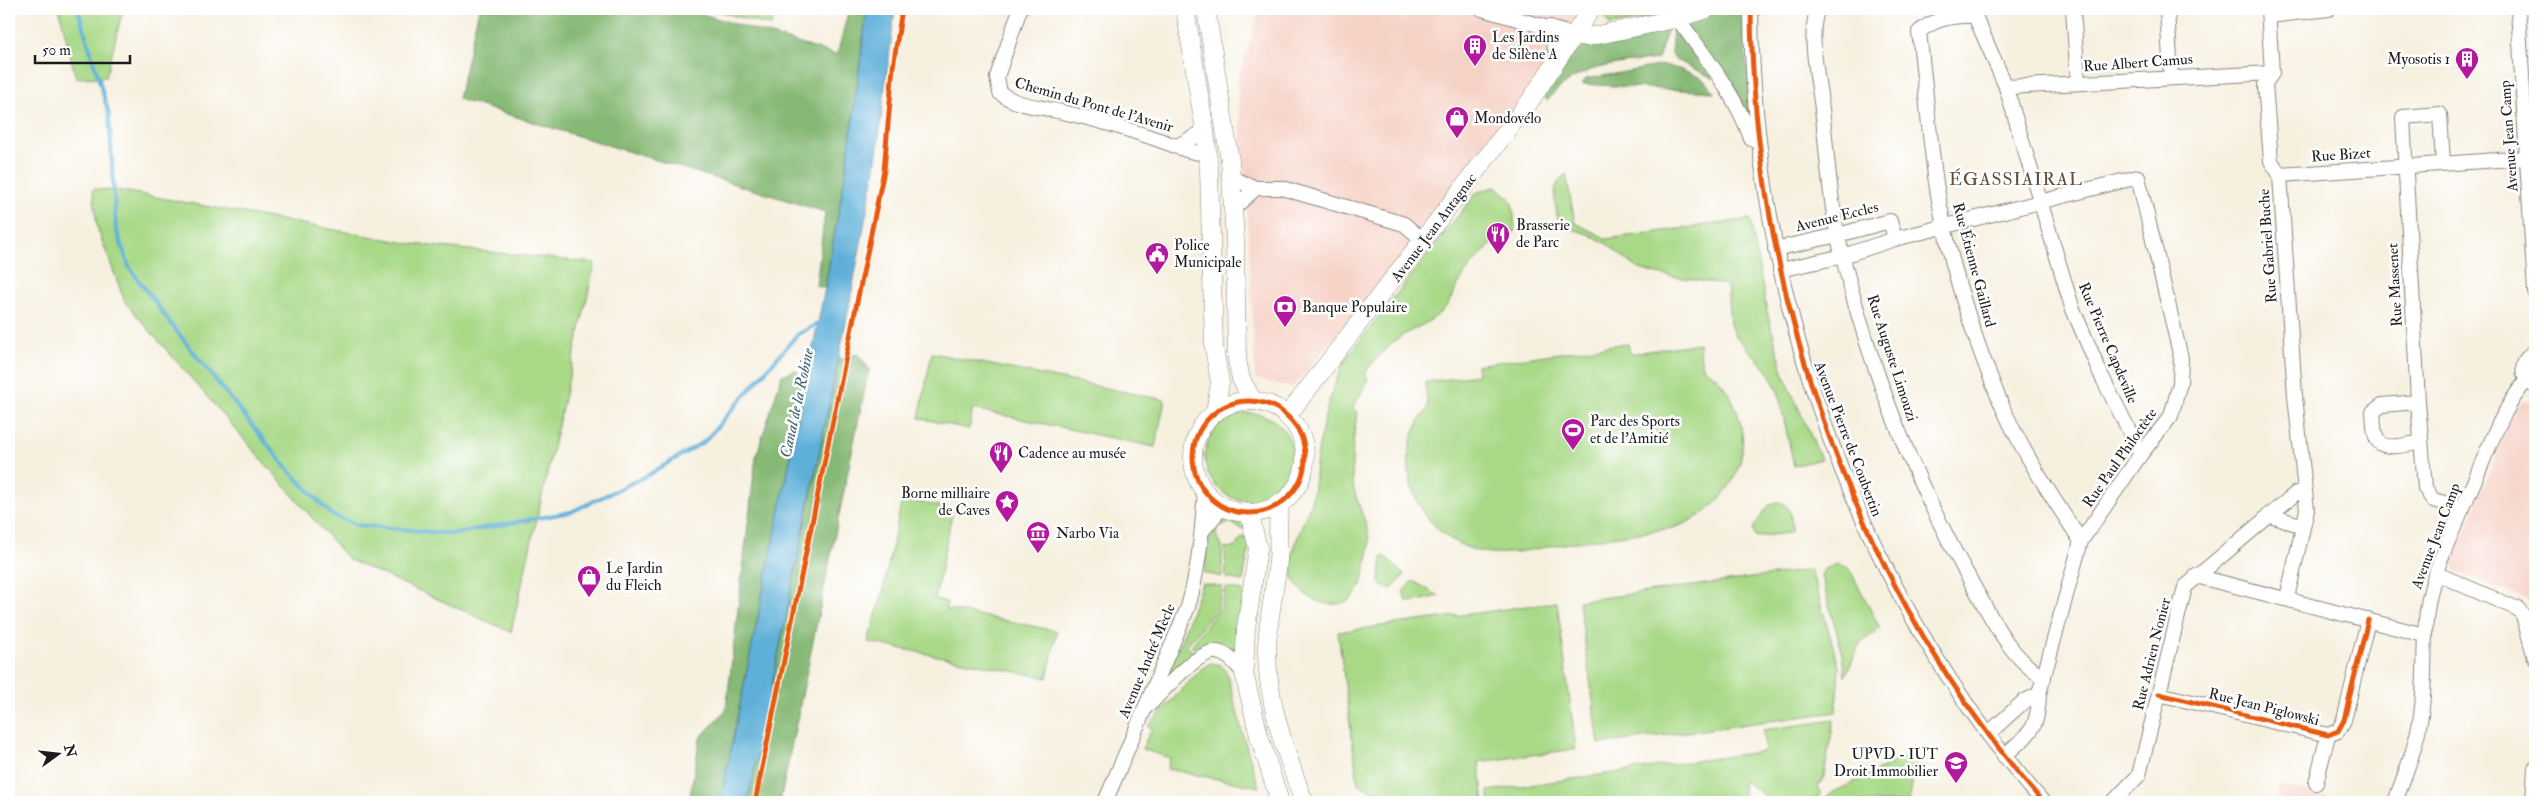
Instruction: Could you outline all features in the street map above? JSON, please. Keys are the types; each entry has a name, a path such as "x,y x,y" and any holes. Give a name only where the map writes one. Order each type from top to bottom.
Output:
{"main road":[{"path":"1185,9 1207,154 1214,348 1220,382 1215,412"},
{"path":"1206,9 1225,119 1234,209 1236,360 1241,379 1253,401"},
{"path":"1593,9 1604,27 1617,31"},
{"name":"Avenue Jean Antagnac","path":"1287,416 1424,241 1530,101 1593,9"},
{"path":"1574,35 1583,37 1617,31 1677,18 1707,9"},
{"path":"1253,401 1271,405 1287,416 1298,429 1304,445 1305,462 1301,478 1292,493 1280,504 1265,511 1249,513 1223,506 1205,491 1196,474 1193,451 1199,432 1215,412 1239,402 1253,401"},
{"path":"1280,504 1276,524 1278,561 1268,622 1268,677 1274,708 1304,802"},
{"path":"1249,513 1258,548 1246,628 1244,673 1259,736 1280,802"}],"street":[{"name":"Chemin du Pont de l'Avenir","path":"1020,9 997,77 1000,93 1009,100 1031,107 1060,111 1177,146 1196,154 1207,154"},
{"path":"1482,9 1574,35"},
{"path":"1550,27 1575,20 1593,9"},
{"name":"Avenue Pierre de Coubertin","path":"1751,9 1756,123 1775,249 1814,394 1859,509 1933,654 2004,756 2043,802"},
{"name":"Rue Auguste Limouzi","path":"1818,9 1815,16 1814,49 1838,236 1862,326 1894,419 1924,492 1964,569 2004,639 2028,669 2044,678"},
{"path":"2073,9 2078,83"},
{"path":"2167,9 2171,77"},
{"path":"2268,13 2329,9"},
{"name":"Avenue Jean Camp","path":"2518,9 2535,292"},
{"name":"Rue Pierre Capdeville","path":"1977,12 2006,87 2072,307 2102,377 2141,454"},
{"name":"Rue Étienne Gaillard","path":"1977,12 1955,15 1928,24 1919,32 1936,183 1944,226 1970,318 1997,395 2036,472 2082,542"},
{"name":"Rue Gabriel Buche","path":"2268,13 2272,72 2265,84 2271,161 2280,175 2300,489 2307,510 2287,598"},
{"name":"Avenue Pierre de Coubertin","path":"1677,18 1706,59 1746,124 1765,180"},
{"path":"1550,27 1556,52 1555,63"},
{"name":"Rue Albert Camus","path":"2006,87 2272,72"},
{"path":"2405,166 2403,117 2440,114 2443,163"},
{"name":"Chemin du Pont de l'Avenir","path":"1177,146 1205,131"},
{"name":"Rue Bizet","path":"2280,175 2527,158"},
{"name":"Rue Massenet","path":"2405,166 2418,402 2427,494 2433,500 2463,508"},
{"name":"Rue Paul Philoctète","path":"2004,756 2033,729 2039,712 2039,694 2082,542 2141,454 2171,416 2180,383 2181,358 2138,177 2040,202"},
{"path":"1231,178 1256,188 1282,188 1404,224 1424,241"},
{"path":"1234,209 1256,188"},
{"path":"1780,270 1843,256 1895,239 2040,202"},
{"name":"Avenue Eccles","path":"1775,249 1838,236 1890,221 1895,239"},
{"name":"Avenue Jean Camp","path":"2395,802 2407,770 2421,715 2424,634 2430,593 2463,508 2512,399 2531,383 2524,364 2529,355 2535,351"},
{"path":"2418,402 2382,405 2373,412 2376,439 2381,445 2388,446 2421,442"},
{"name":"Rue Adrien Nonier","path":"2113,802 2139,776 2184,587 2300,489"},
{"name":"Avenue André Mècle","path":"1105,802 1188,607 1196,577 1204,529 1205,491"},
{"path":"1204,529 1223,506"},
{"path":"2268,515 2303,526"},
{"path":"2437,574 2518,609 2523,616 2535,658"},
{"path":"2196,576 2424,634"},
{"name":"Rue Jean Piglowski","path":"2159,694 2328,735 2338,731 2344,720 2368,620"},
{"path":"1146,708 1203,654 1215,652 1228,656 1244,673"},
{"path":"1988,734 2023,702 2039,694"},
{"name":"Rue Jean Piglowski","path":"2316,783 2328,735"},
{"path":"2533,802 2535,768"}],"shaded area":[{"path":"1260,9 1585,9 1450,200 1292,388 1255,378 1246,188 1237,81"},
{"path":"2535,399 2535,626 2527,599 2456,572 2452,563 2514,411 2523,402"},
{"path":"2279,785 2348,802 2277,802"}],"green space":[{"path":"59,9 123,9 106,77 76,78"},
{"path":"479,9 686,9 837,55 849,9 867,9 847,164 825,288 816,286 825,212 458,99"},
{"path":"710,9 776,9 771,26"},
{"path":"1604,9 1664,9 1666,16 1610,25 1604,17"},
{"path":"1727,9 1742,9 1751,119 1682,22"},
{"path":"1673,26 1689,43 1713,78 1676,60 1671,54"},
{"path":"1668,28 1658,59 1612,65 1584,73 1571,79 1547,101 1544,94 1556,76 1575,53 1589,44 1623,35"},
{"path":"1664,65 1699,77 1714,92 1582,84 1586,79"},
{"path":"1566,174 1575,223 1607,239 1750,219 1767,311 1784,375 1821,459 1794,466 1778,391 1767,370 1734,334 1730,324 1727,285 1656,274 1637,268 1607,244 1588,234 1559,225 1555,204 1555,191 1560,179"},
{"path":"1494,187 1510,199 1515,231 1498,240 1482,253 1463,277 1442,311 1397,339 1365,373 1368,380 1353,408 1357,412 1352,466 1354,491 1369,539 1364,576 1354,596 1347,601 1338,604 1320,602 1304,593 1298,586 1294,579 1292,559 1297,538 1312,498 1322,431 1336,380 1348,356 1476,193"},
{"path":"93,189 123,191 412,244 595,263 511,632 348,559 125,302 97,227"},
{"path":"1628,343 1630,354 1699,343 1703,366 1721,382 1732,400 1741,424 1742,444 1740,463 1733,480 1722,496 1708,509 1692,520 1673,528 1561,544 1521,552 1491,553 1465,547 1453,541 1433,524 1418,502 1410,479 1409,468 1410,447 1413,436 1428,408 1425,382 1478,375 1477,365"},
{"path":"932,353 1165,400 1155,447 973,409 969,429 919,418"},
{"path":"858,354 869,369 780,802 748,802 839,359"},
{"path":"796,370 806,382 720,802 689,802 700,738 726,710 756,457 782,375"},
{"path":"1249,413 1266,416 1280,426 1290,440 1293,457 1290,474 1280,488 1266,498 1249,501 1232,498 1218,488 1208,474 1205,457 1208,440 1218,426 1232,416"},
{"path":"902,499 953,509 935,599 947,602 946,609 1057,631 1047,678 868,642 882,596"},
{"path":"1775,502 1780,502 1787,507 1791,515 1792,530 1789,533 1755,537 1753,528 1768,506"},
{"path":"1225,517 1237,517 1247,528 1241,529 1231,522 1219,526 1217,529 1216,535 1222,547 1222,577 1204,573 1208,541 1211,533 1214,526"},
{"path":"1242,537 1249,539 1250,543 1243,581 1226,578 1225,548 1236,547"},
{"path":"1385,556 1404,575 1393,588 1388,589 1379,582 1382,558"},
{"path":"1838,564 1849,568 1880,628 1860,643 1845,677 1841,647 1821,576 1824,569"},
{"path":"1811,570 1839,667 1836,712 1599,744 1579,601"},
{"path":"1411,582 1415,582 1439,596 1413,602 1406,601 1403,592"},
{"path":"1202,583 1223,587 1217,609 1186,646 1195,653 1166,681 1164,678 1180,644"},
{"path":"1226,588 1243,591 1237,655 1198,651 1191,646 1221,607"},
{"path":"1557,602 1576,749 1479,762 1484,802 1396,802 1358,784 1338,632"},
{"path":"1211,663 1221,665 1227,673 1259,787 1167,769 1170,758 1142,749 1152,728 1148,726 1202,668"},
{"path":"1834,720 1823,781 1818,786 1821,796 1803,802 1771,802 1755,788 1743,781 1745,802 1490,802 1488,791 1765,751 1763,730"},
{"path":"1918,750 1909,802 1826,802 1828,795"}],"water":[{"path":"867,9 895,9 875,168 847,317 748,802 720,802 825,288 847,164"}],"waterway":[{"path":"78,9 109,114 116,229 129,267 174,328 285,466 332,515 357,525 452,534 571,512 648,475 705,441 797,335 822,321"}],"cycle path":[{"path":"755,802 884,170 893,67 902,9"},
{"path":"1751,9 1756,116 1771,222 1795,328 1827,431 1869,532 1918,628 1977,718 2043,802"},
{"path":"1249,401 1260,402 1270,406 1288,418 1300,436 1304,446 1305,457 1304,468 1300,478 1288,496 1270,508 1260,512 1249,513 1238,512 1228,508 1210,496 1198,478 1194,468 1193,457 1194,446 1198,436 1210,418 1228,406 1238,402 1249,401"},
{"path":"2159,694 2328,735 2338,731 2344,720 2368,620"}],"place":[{"name":"Les Jardins de Silène A","path":"1475,67"},
{"name":"Myosotis 1","path":"2467,80"},
{"name":"Mondovélo","path":"1457,139"},
{"name":"Brasserie de Parc","path":"1498,255"},
{"name":"Police Municipale","path":"1157,275"},
{"name":"Banque Populaire","path":"1285,328"},
{"name":"Parc des Sports et de l'Amitié","path":"1573,451"},
{"name":"Cadence au musée","path":"1001,474"},
{"name":"Borne milliaire de Caves","path":"1007,523"},
{"name":"Narbo Via","path":"1038,554"},
{"name":"Le Jardin du Fleich","path":"589,598"},
{"name":"UPVD - IUT Droit Immobilier","path":"1956,784"}],"district":[{"name":"ÉGASSIAIRAL","path":"2016,179"}],"water label":[{"name":"Canal de la Robine","path":"797,403"}]}
